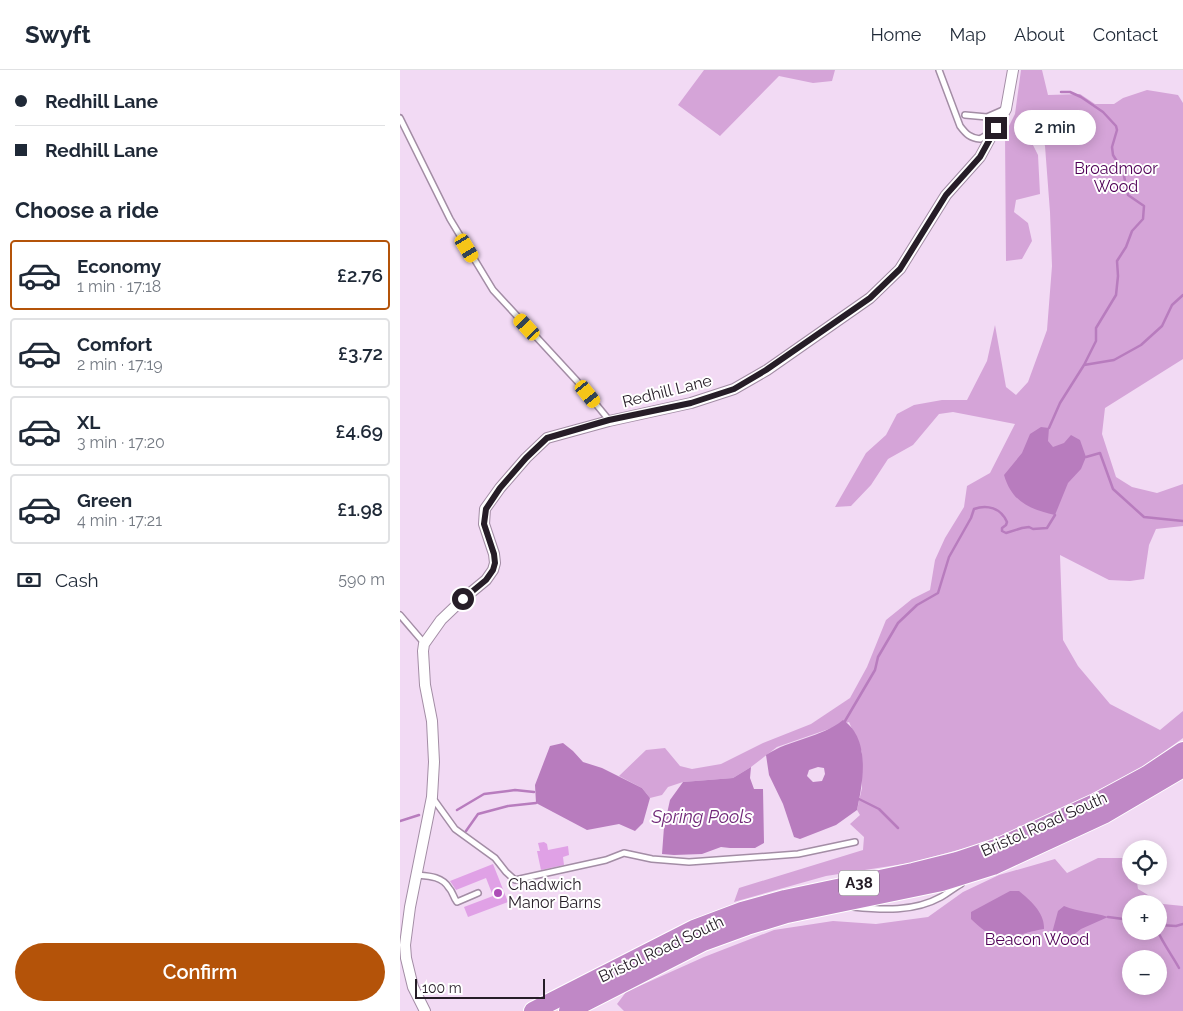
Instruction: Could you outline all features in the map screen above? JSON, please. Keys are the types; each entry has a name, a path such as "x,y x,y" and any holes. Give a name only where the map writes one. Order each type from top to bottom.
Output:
{"highway":[{"name":"Bristol Road South","path":"533,1011 694,930 742,911 785,899 913,872 999,848 1097,802 1183,751"},
{"name":"Bristol Road South","path":"568,1011 704,942 747,926 787,914 942,882 980,871 1105,814 1183,768"}],"street":[{"name":"Redhill Lane","path":"424,644 441,620 486,580 493,570 495,563 494,554 484,524 486,509 500,488 526,458 547,438 609,420 691,403 734,389 766,370 870,298 900,269 946,195 980,157 1006,109 1013,70"},
{"path":"424,644 425,685 432,721 434,762 432,797 416,875 405,945 413,987 425,1011"}],"lane":[{"path":"939,70 964,132 968,136 980,139 996,128"},
{"path":"965,115 987,117 1006,109"},
{"path":"400,118 450,219 493,290 577,381 609,420"},
{"path":"400,615 424,644"},
{"path":"432,797 455,829 495,858 515,880 606,860 624,853 652,859 689,862 798,854 855,842"},
{"path":"416,875 433,877 440,880 449,888 457,902 478,893"}],"green space":[{"path":"704,70 835,70 832,81 813,83 779,76 720,136 678,105"},
{"name":"Broadmoor Wood","path":"1021,70 1042,70 1048,95 1080,94 1095,104 1114,104 1123,98 1147,90 1178,95 1183,103 1183,359 1105,408 1102,434 1116,477 1132,487 1157,493 1183,484 1183,526 1156,529 1149,545 1144,579 1130,581 1109,580 1060,555 1063,640 1078,666 1110,704 1160,730 1183,711 1183,738 1143,767 1044,819 995,840 910,863 826,876 734,902 739,888 863,850 864,837 850,824 860,815 857,810 862,788 862,752 849,722 777,747 733,778 683,782 668,787 662,795 650,798 642,788 619,776 646,750 665,748 680,766 692,769 721,764 763,743 811,724 850,698 867,667 886,620 912,599 930,590 935,560 945,538 964,507 967,486 990,473 1015,424 953,412 939,414 913,445 888,459 871,485 851,506 835,507 866,453 886,435 897,414 914,405 942,400 967,400 987,361 995,325 1006,387 1016,395 1028,382 1047,330 1052,266 1045,146 1041,135 1034,135 1032,143 1038,155 1040,194 1016,200 1014,212 1028,223 1032,241 1022,259 1006,261 1005,134 1015,114"},
{"name":"Beacon Wood","path":"1098,858 1122,858 1122,885 1137,885 1138,889 1148,895 1122,895 1122,940 1167,940 1167,904 1183,906 1183,1011 624,1011 617,1004 626,992 704,957 774,930 833,921 876,924 928,917 963,892 999,875 1055,859 1067,873"}],"water":[{"path":"1041,427 1049,428 1048,441 1053,447 1064,443 1071,435 1080,440 1086,457 1081,469 1068,483 1055,515 1037,510 1023,503 1012,492 1004,475 1022,453 1030,434"},
{"path":"843,720 852,728 858,738 863,762 863,774 857,810 836,825 800,839 794,837 783,804 769,775 766,755 785,745 815,735","holes":["818,767 824,768 825,774 822,781 813,782 807,776 809,770"]},
{"path":"563,743 583,762 602,768 642,788 650,798 643,823 635,831 619,824 587,830 536,803 535,785 550,746"},
{"name":"Spring Pools","path":"751,767 750,778 754,789 763,789 764,843 755,848 721,847 702,854 662,854 664,827 670,800 683,782 733,778"},
{"path":"1010,891 1019,891 1032,903 1042,918 1044,929 1006,939 992,935 971,919 971,912"},
{"path":"1064,906 1108,917 1081,929 1072,936 1060,936 1052,933 1058,911"}],"building":[{"path":"544,842 547,844 548,850 568,846 569,855 563,857 564,865 541,870 537,851 540,851 538,843"},
{"name":"Chadwich Manor Barns","path":"493,864 508,902 468,917 464,907 493,896 486,878 456,890 450,881"}],"waterway":[{"path":"1049,428 1060,403 1084,365 1096,341 1096,328 1116,295 1117,261 1126,247 1132,231 1143,219 1144,206 1128,195 1123,171 1113,155 1112,147 1117,130 1116,126 1103,112 1081,97 1070,92 1061,92"},
{"path":"1084,365 1114,360 1141,345 1162,326 1172,305 1183,295"},
{"path":"1086,457 1100,453 1113,489 1144,517 1183,521"},
{"path":"845,721 875,670 878,657 898,623 917,605 938,593 949,557 974,509 989,507 997,510 1007,522 1002,528 1002,531 1006,533 1029,527 1033,529 1047,528 1055,515"},
{"path":"457,810 484,794 515,790 534,792"},
{"path":"859,799 879,809 898,828"},
{"path":"466,831 478,814 508,806 536,803"},
{"path":"400,821 419,815"},
{"path":"1108,917 1122,919"},
{"path":"1167,925 1183,924"},
{"path":"1162,940 1179,968"}],"place":[{"name":"Chadwich Manor Barns","path":"498,893"}],"route":[{"path":"463,599 486,580 493,570 495,563 484,524 486,509 500,488 526,458 547,438 609,420 691,403 734,389 766,370 870,298 900,269 946,195 980,157 996,128"}]}
